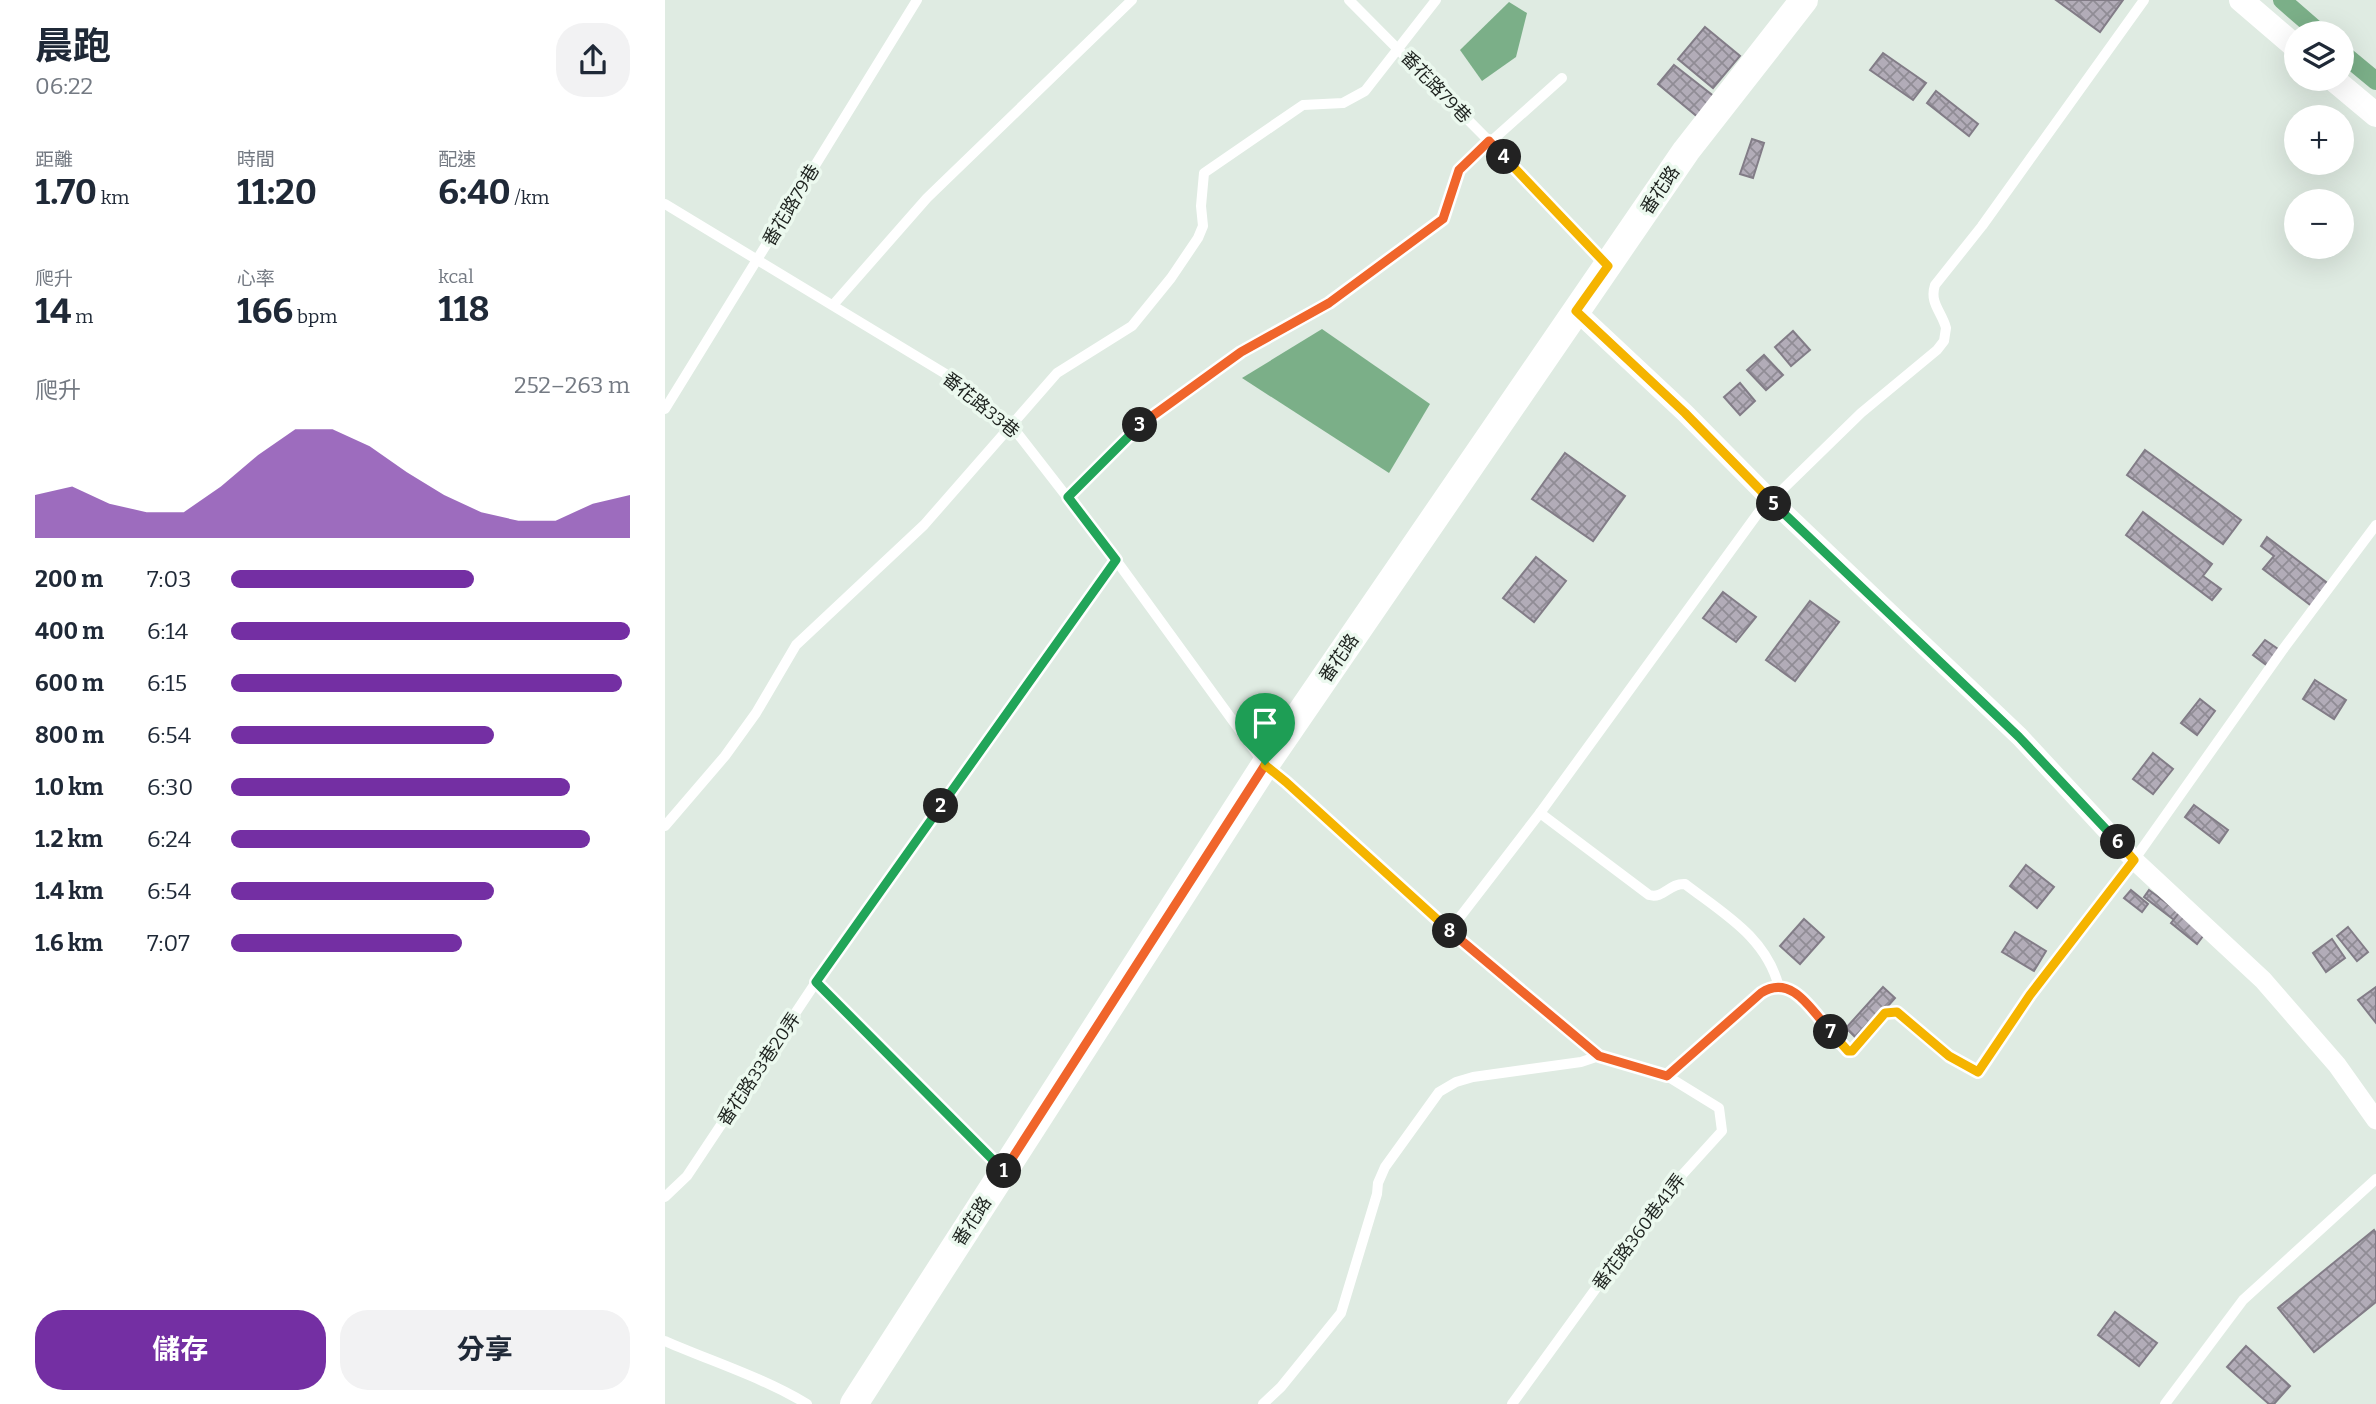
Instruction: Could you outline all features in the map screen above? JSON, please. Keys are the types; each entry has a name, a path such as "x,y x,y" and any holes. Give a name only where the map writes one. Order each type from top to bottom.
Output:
{"main road":[{"name":"番花路","path":"854,1404 1265,765 1686,151 1804,0"}],"street":[{"path":"2241,0 2284,37"},
{"path":"2347,91 2376,115"},
{"path":"1576,311 2019,737 2134,860 2263,980 2337,1065 2376,1120"}],"lane":[{"name":"番花路79巷","path":"665,409 917,0"},
{"path":"833,305 927,198 1132,0"},
{"name":"番花路79巷","path":"1349,0 1608,266"},
{"path":"665,826 733,745 756,713 796,645 924,525 1057,373 1132,326 1171,278 1198,238 1203,226 1201,206 1204,173 1303,105 1343,103 1365,91 1436,0"},
{"path":"1450,930 1540,813 1769,498 1782,490 1861,413 1941,345 1946,328 1933,298 1938,279 1982,226 2144,0"},
{"path":"1068,497 1147,418 1241,352 1329,303 1443,219 1459,170 1562,78"},
{"name":"番花路33巷","path":"665,204 949,376 1011,425 1116,560 1265,765 1450,930 1599,1056"},
{"path":"1263,1404 1281,1387 1341,1313 1385,1167 1439,1092 1455,1082 1473,1077 1581,1062 1599,1056 1667,1076 1761,993 1779,987 1793,990 1848,1051 1859,1046 1885,1013 1897,1012 1949,1056 1978,1072 2030,995 2134,860 2284,648 2376,525"},
{"name":"番花路33巷20弄","path":"665,1197 687,1176 816,982 1116,560"},
{"path":"1540,813 1649,895 1661,895 1674,885 1685,884 1754,938 1775,968 1779,987"},
{"path":"816,982 1004,1171"},
{"name":"番花路360巷41弄","path":"1513,1404 1663,1196 1721,1130 1719,1108 1667,1076"},
{"path":"2165,1404 2243,1300 2376,1179"},
{"path":"665,1341 735,1368 807,1404"}],"shaded area":[{"path":"1509,2 1527,13 1516,57 1482,81 1460,50"},
{"path":"1322,329 1430,404 1389,473 1242,378"}],"building":[{"path":"2056,0 2123,0 2100,32"},
{"path":"1705,27 1740,56 1713,88 1678,59"},
{"path":"1883,53 1926,83 1913,100 1870,70"},
{"path":"1674,65 1716,98 1699,118 1658,84"},
{"path":"1936,91 1978,124 1969,136 1927,103"},
{"path":"1752,139 1764,143 1753,178 1740,174"},
{"path":"1793,331 1810,350 1791,366 1775,347"},
{"path":"1764,355 1783,375 1766,390 1747,370"},
{"path":"1740,383 1755,401 1740,415 1724,397"},
{"path":"2145,450 2241,520 2223,544 2127,475"},
{"path":"1565,453 1625,496 1593,541 1532,499"},
{"path":"2143,512 2212,564 2203,576 2221,589 2212,600 2126,535"},
{"path":"2267,537 2330,585 2313,607 2263,569 2274,556 2261,546"},
{"path":"1536,557 1566,581 1534,622 1503,598"},
{"path":"1723,592 1756,617 1736,642 1703,618"},
{"path":"1810,601 1839,622 1795,681 1766,660"},
{"path":"2265,640 2281,651 2269,667 2253,655"},
{"path":"2315,680 2346,700 2334,719 2303,699"},
{"path":"2200,699 2215,711 2197,735 2181,723"},
{"path":"2153,753 2173,769 2153,794 2133,779"},
{"path":"2194,805 2228,830 2219,843 2185,817"},
{"path":"2026,865 2054,887 2037,908 2010,886"},
{"path":"2131,890 2148,904 2142,912 2124,898"},
{"path":"2149,890 2180,913 2174,920 2144,897"},
{"path":"2183,908 2209,928 2197,944 2171,923"},
{"path":"1804,919 1824,937 1800,964 1780,946"},
{"path":"2348,927 2368,952 2357,961 2337,936"},
{"path":"2015,932 2046,951 2034,971 2002,952"},
{"path":"2332,939 2345,958 2326,972 2313,953"},
{"path":"1883,987 1895,998 1858,1040 1846,1028"},
{"path":"2376,987 2376,1023 2358,1000"},
{"path":"2374,1230 2376,1302 2314,1352 2278,1308"},
{"path":"2115,1312 2157,1343 2139,1366 2098,1335"},
{"path":"2246,1346 2290,1386 2274,1404 2269,1404 2227,1367"}],"waterway":[{"path":"2282,0 2306,21"},
{"path":"2354,63 2376,81"}],"route":[{"path":"1489,141 1608,266 1576,311 2019,737 2134,860 2030,995 1978,1072 1949,1056 1897,1012 1885,1013 1859,1046 1848,1051 1793,990 1779,987 1761,993 1667,1076 1599,1056 1450,930 1265,765 1004,1171 816,982 1116,560 1068,497 1147,418 1241,352 1329,303 1443,219 1459,170 1489,141"}]}
